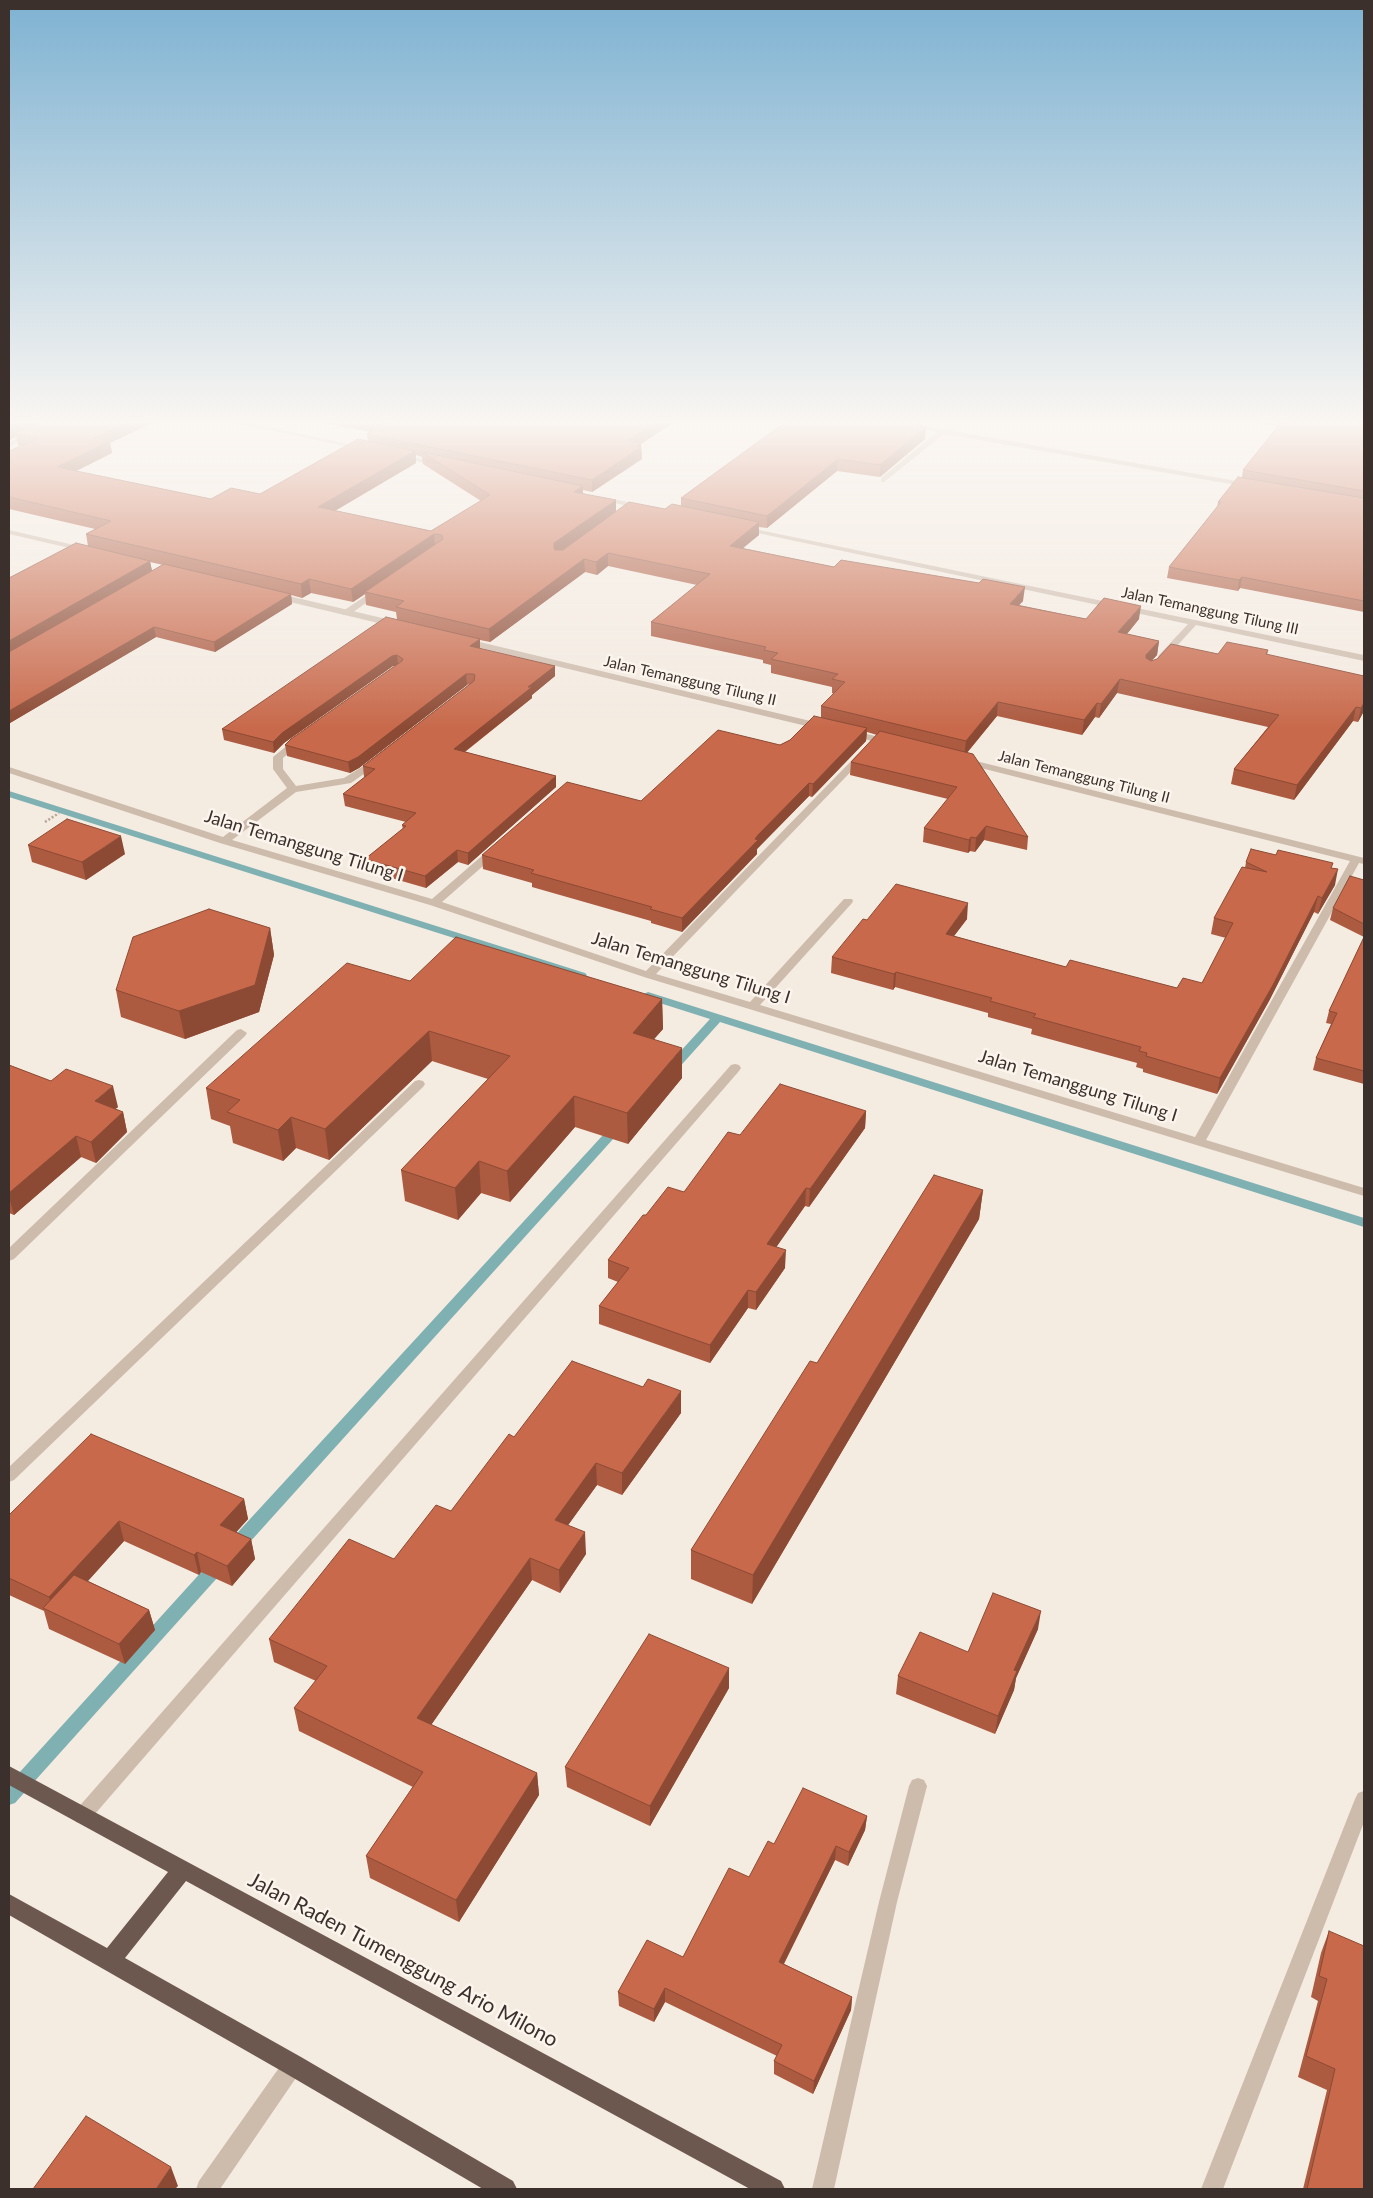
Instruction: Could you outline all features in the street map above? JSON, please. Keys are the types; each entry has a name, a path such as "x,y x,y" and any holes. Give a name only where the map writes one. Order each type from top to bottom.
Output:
{"highway":[{"name":"Jalan Raden Tumenggung Ario Milono","path":"9,1775 773,2189"},
{"path":"109,1962 182,1870"},
{"path":"9,1904 293,2065 506,2189"}],"street":[{"name":"Jalan Temanggung Tilung III","path":"732,526 1364,658"},
{"path":"9,532 98,553"},
{"path":"55,554 71,546"},
{"path":"346,613 385,586"},
{"path":"269,595 401,626"},
{"path":"1157,663 1194,622"},
{"name":"Jalan Temanggung Tilung II","path":"458,639 896,744"},
{"path":"293,790 278,769 278,757 311,730"},
{"path":"648,974 877,740"},
{"path":"224,841 293,790 347,781 363,772 385,755"},
{"name":"Jalan Temanggung Tilung II","path":"952,758 1360,860"},
{"name":"Jalan Temanggung Tilung I","path":"9,770 224,841 434,903 648,974 1364,1192"},
{"path":"434,903 501,844"},
{"path":"1199,1141 1360,860"},
{"path":"753,1006 848,901"},
{"path":"9,1256 241,1033"},
{"path":"80,1815 735,1068"},
{"path":"9,1476 419,1084"},
{"path":"824,2189 888,1902 918,1786"},
{"path":"1212,2189 1364,1799"},
{"path":"207,2189 293,2065"}],"building":[{"path":"108,523 391,523 431,531 445,523 583,523 554,543 555,550 563,550 601,523 758,523 730,546 834,567 841,560 979,583 983,579 1025,587 1010,604 1086,619 1104,598 1141,606 1118,632 1159,641 1146,655 1146,658 1151,661 1157,659 1171,644 1218,654 1227,642 1268,650 1266,654 1364,676 1364,703 1361,708 1356,707 1297,785 1234,769 1279,715 1120,679 1101,704 1097,703 1084,720 998,702 966,741 821,706 845,682 832,679 838,674 771,659 778,653 764,650 766,647 651,622 710,574 608,553 596,562 584,559 489,629 396,607 404,601 365,592 443,539 442,535 434,534 351,589 309,579 301,584 86,534"},
{"path":"1205,523 1364,523 1364,601 1242,577 1239,580 1169,567"},
{"path":"76,543 150,561 9,641 9,578"},
{"path":"164,564 291,594 214,642 154,627 9,711 9,652"},
{"path":"386,617 480,639 470,646 555,666 528,687 532,687 454,749 556,776 468,853 457,850 425,876 365,859 406,826 402,825 416,813 343,794 375,769 363,766 474,681 475,675 466,674 358,757 348,762 285,745 402,661 403,659 397,655 392,656 282,733 273,742 222,729"},
{"path":"814,716 867,728 813,784 809,783 758,835 755,839 758,840 682,918 650,909 652,907 531,873 534,870 482,855 567,782 641,801 718,730 780,745 790,740"},
{"path":"880,731 973,754 1028,837 986,826 976,838 971,837 969,840 924,828 957,787 851,762"},
{"path":"67,819 121,836 82,862 28,845"},
{"path":"1251,849 1276,855 1278,850 1333,863 1331,868 1338,869 1322,898 1318,896 1273,985 1220,1078 1146,1056 1147,1053 1139,1051 1141,1047 1033,1017 1036,1014 990,1001 992,998 832,957 863,919 867,920 896,884 968,903 946,934 1066,967 1070,960 1177,988 1183,978 1202,983 1233,923 1214,918 1242,867 1267,872 1246,862"},
{"path":"1350,876 1364,880 1364,924 1333,908"},
{"path":"209,909 270,928 255,985 179,1011 116,990 133,937"},
{"path":"456,937 662,999 633,1033 682,1048 627,1113 574,1096 507,1171 479,1161 455,1188 401,1170 510,1056 429,1031 325,1129 291,1117 278,1130 227,1112 240,1100 206,1088 347,963 410,981"},
{"path":"1364,937 1364,1071 1316,1058 1337,1013 1329,1011"},
{"path":"9,1065 51,1081 66,1069 113,1086 95,1101 123,1112 91,1142 76,1136 9,1193"},
{"path":"780,1084 866,1111 810,1189 806,1188 767,1244 786,1250 756,1292 748,1290 710,1345 599,1306 629,1268 608,1260 643,1215 646,1215 668,1187 684,1192 728,1132 740,1135"},
{"path":"934,1175 983,1190 753,1575 691,1550 810,1361 817,1363"},
{"path":"572,1361 643,1387 648,1379 681,1391 622,1473 596,1463 555,1520 585,1532 559,1570 530,1558 417,1718 537,1773 456,1900 366,1856 423,1772 294,1708 327,1666 269,1639 349,1539 394,1559 436,1505 451,1511 509,1434 514,1437"},
{"path":"91,1434 244,1499 220,1525 251,1539 227,1566 197,1552 194,1555 119,1521 49,1597 9,1578 9,1515"},
{"path":"74,1575 149,1610 119,1644 43,1608"},
{"path":"993,1593 1041,1611 1014,1670 1017,1671 998,1716 898,1676 920,1632 968,1652"},
{"path":"649,1634 729,1668 650,1806 565,1767"},
{"path":"803,1788 867,1816 849,1852 836,1846 779,1962 852,1997 814,2081 774,2061 782,2045 665,1988 654,2009 618,1992 647,1940 683,1957 729,1868 749,1877 768,1841 774,1844"},
{"path":"1329,1931 1364,1946 1364,2189 1307,2189 1335,2069 1306,2056 1327,1979 1319,1976"},
{"path":"86,2116 171,2167 156,2189 33,2189"}],"waterway":[{"path":"9,794 581,975"},
{"path":"648,996 1364,1223"},
{"path":"672,1068 717,1018"},
{"path":"234,1548 619,1125"},
{"path":"9,1797 220,1563"}]}
